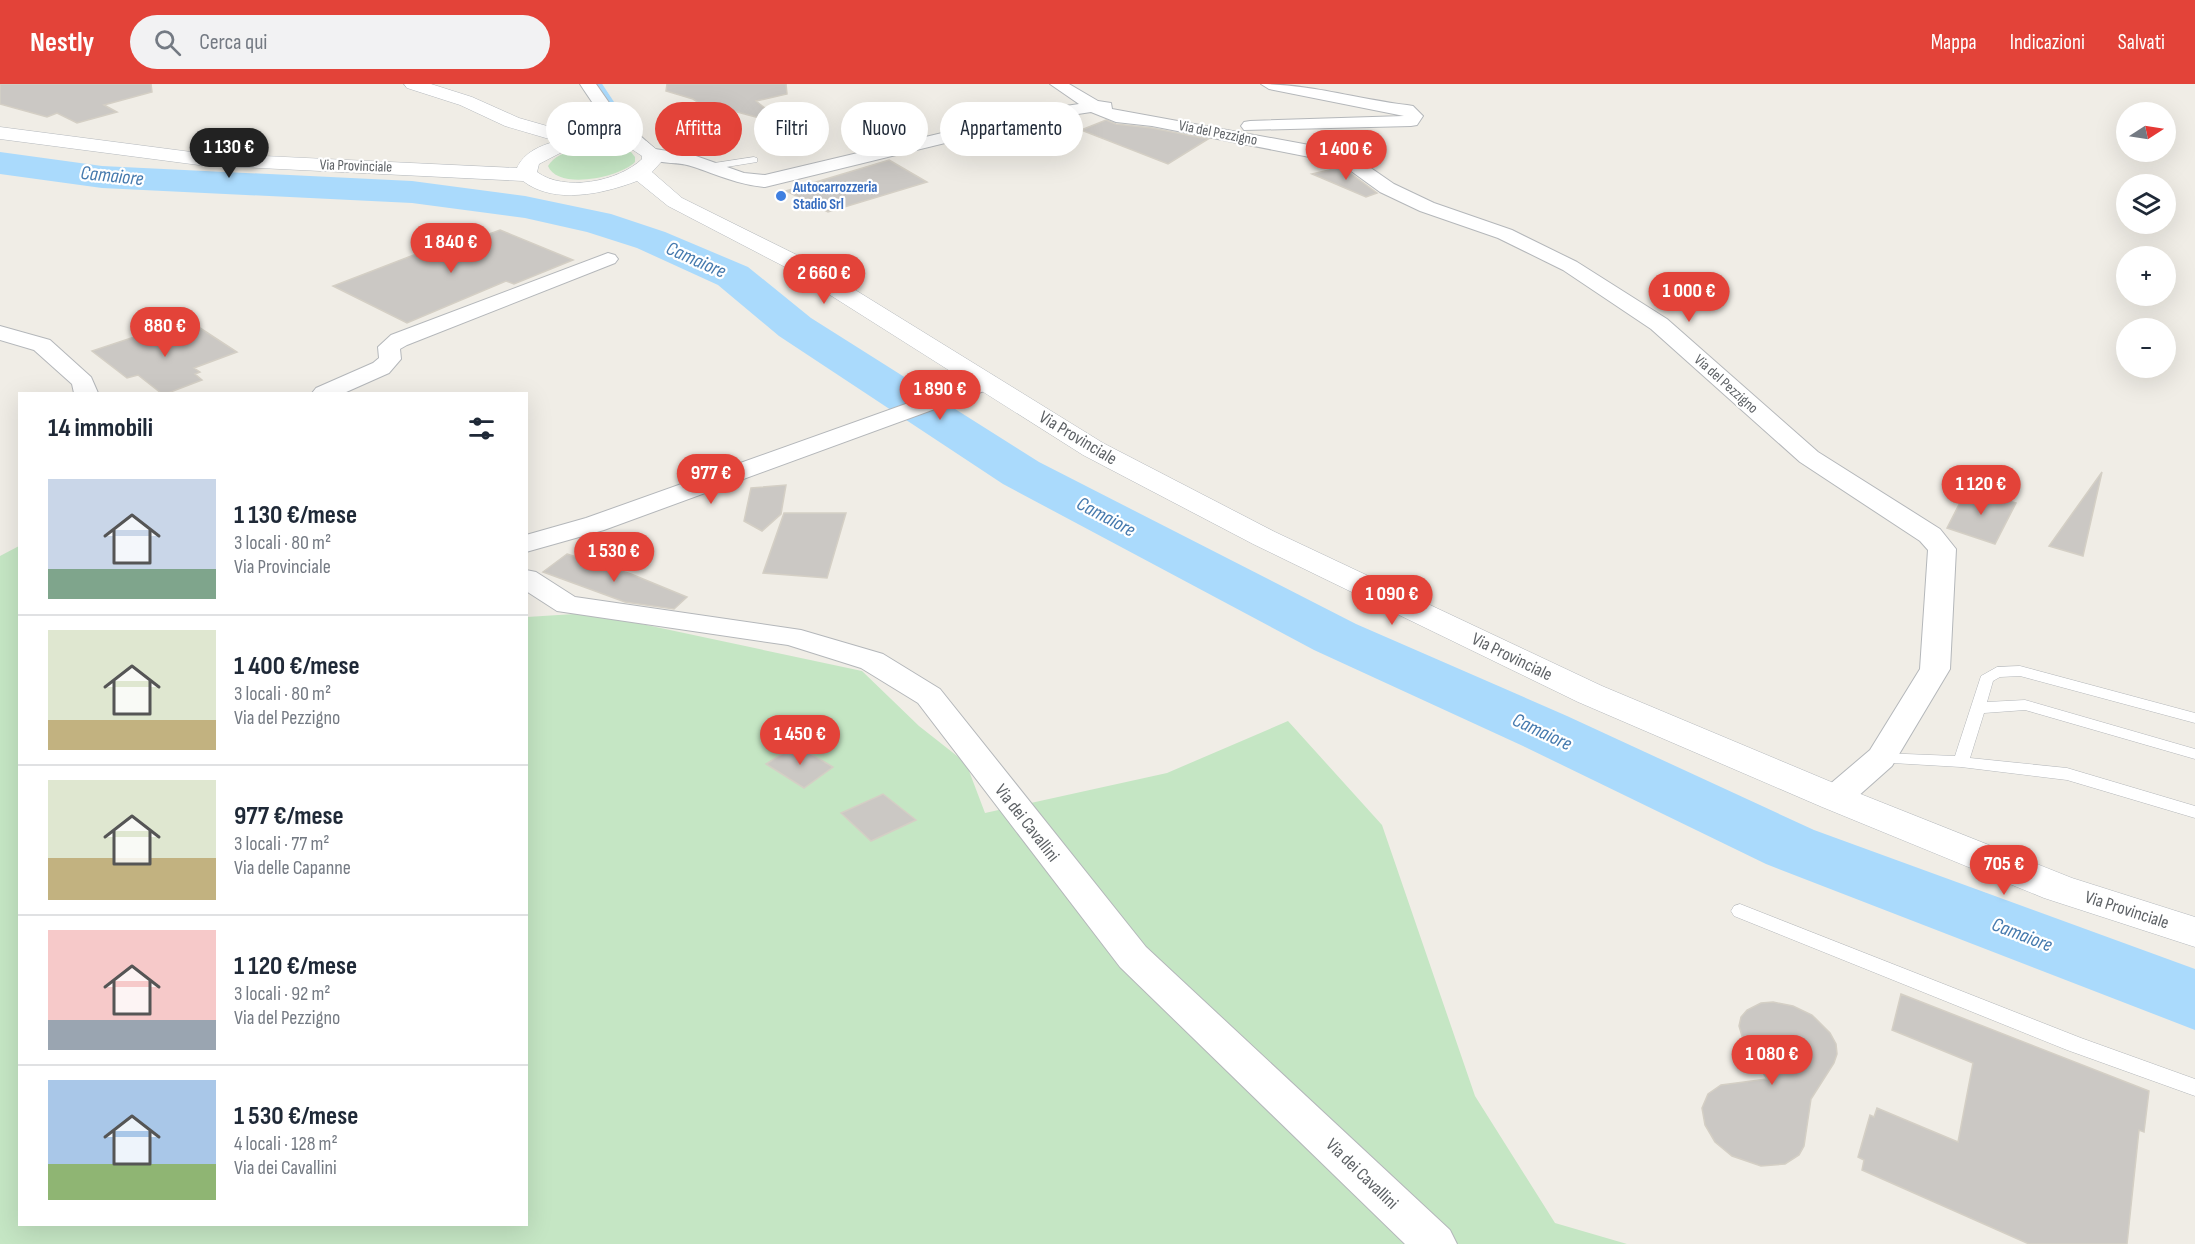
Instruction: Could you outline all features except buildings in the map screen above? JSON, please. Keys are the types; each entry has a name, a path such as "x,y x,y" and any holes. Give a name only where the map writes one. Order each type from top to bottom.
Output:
{"main road":[{"path":"413,84 466,101 512,122 546,132"},
{"path":"512,122 546,146"},
{"name":"Via Provinciale","path":"0,133 199,159 462,170 528,169"},
{"name":"Via Provinciale","path":"528,169 537,156 546,152"},
{"name":"Via Provinciale","path":"643,155 675,202"},
{"name":"Via Provinciale","path":"593,186 627,179 648,159"},
{"name":"Via Provinciale","path":"528,169 536,181 551,186 593,186 675,202 797,264 1094,450 1264,538 1590,694 1835,798 2058,888 2195,932"}],"street":[{"path":"588,84 600,102"},
{"name":"Via del Pezzigno","path":"1059,84 1102,111 1116,117 1152,121 1320,152 1346,159 1387,188 1427,207 1505,234 1570,266 1659,324 1809,457 1930,535 1942,549 1935,669 1881,758 1835,798"},
{"path":"643,154 648,159 673,158 698,161 708,167 749,181 765,181 1039,115 1096,106 1234,127 1411,121 1415,116 1407,110 1361,104 1269,84"},
{"path":"326,392 381,368 390,360 389,346 399,340 609,258"},
{"path":"0,333 42,345 83,382 86,392"},
{"path":"528,548 987,382"},
{"name":"Via dei Cavallini","path":"528,579 567,605 791,636 872,661 929,696 1133,957 1435,1244"}],"lane":[{"path":"708,167 754,160"},
{"path":"1961,762 1986,679 1997,672 2020,671 2195,718"},
{"path":"1977,708 2025,705 2195,754"},
{"path":"1881,758 1961,762 2067,774 2195,812"},
{"path":"1740,911 2074,1044 2195,1088"}],"green space":[{"path":"559,156 635,157 635,162 628,168 604,176 576,180 554,174 548,166"},
{"path":"18,547 18,1226 528,1226 528,617 590,613 862,671 919,726 966,763 985,813 1167,773 1288,721 1382,825 1475,1096 1555,1223 1627,1244 0,1244 0,556"}],"waterway":[{"path":"598,84 610,102"},
{"name":"Camaiore","path":"0,163 102,177 412,192 525,207 597,222 651,240 733,276 795,327 1021,473 1335,637 1545,731 1790,847 2195,1000"}],"place":[{"name":"Autocarrozzeria Stadio Srl","path":"781,196"}]}
